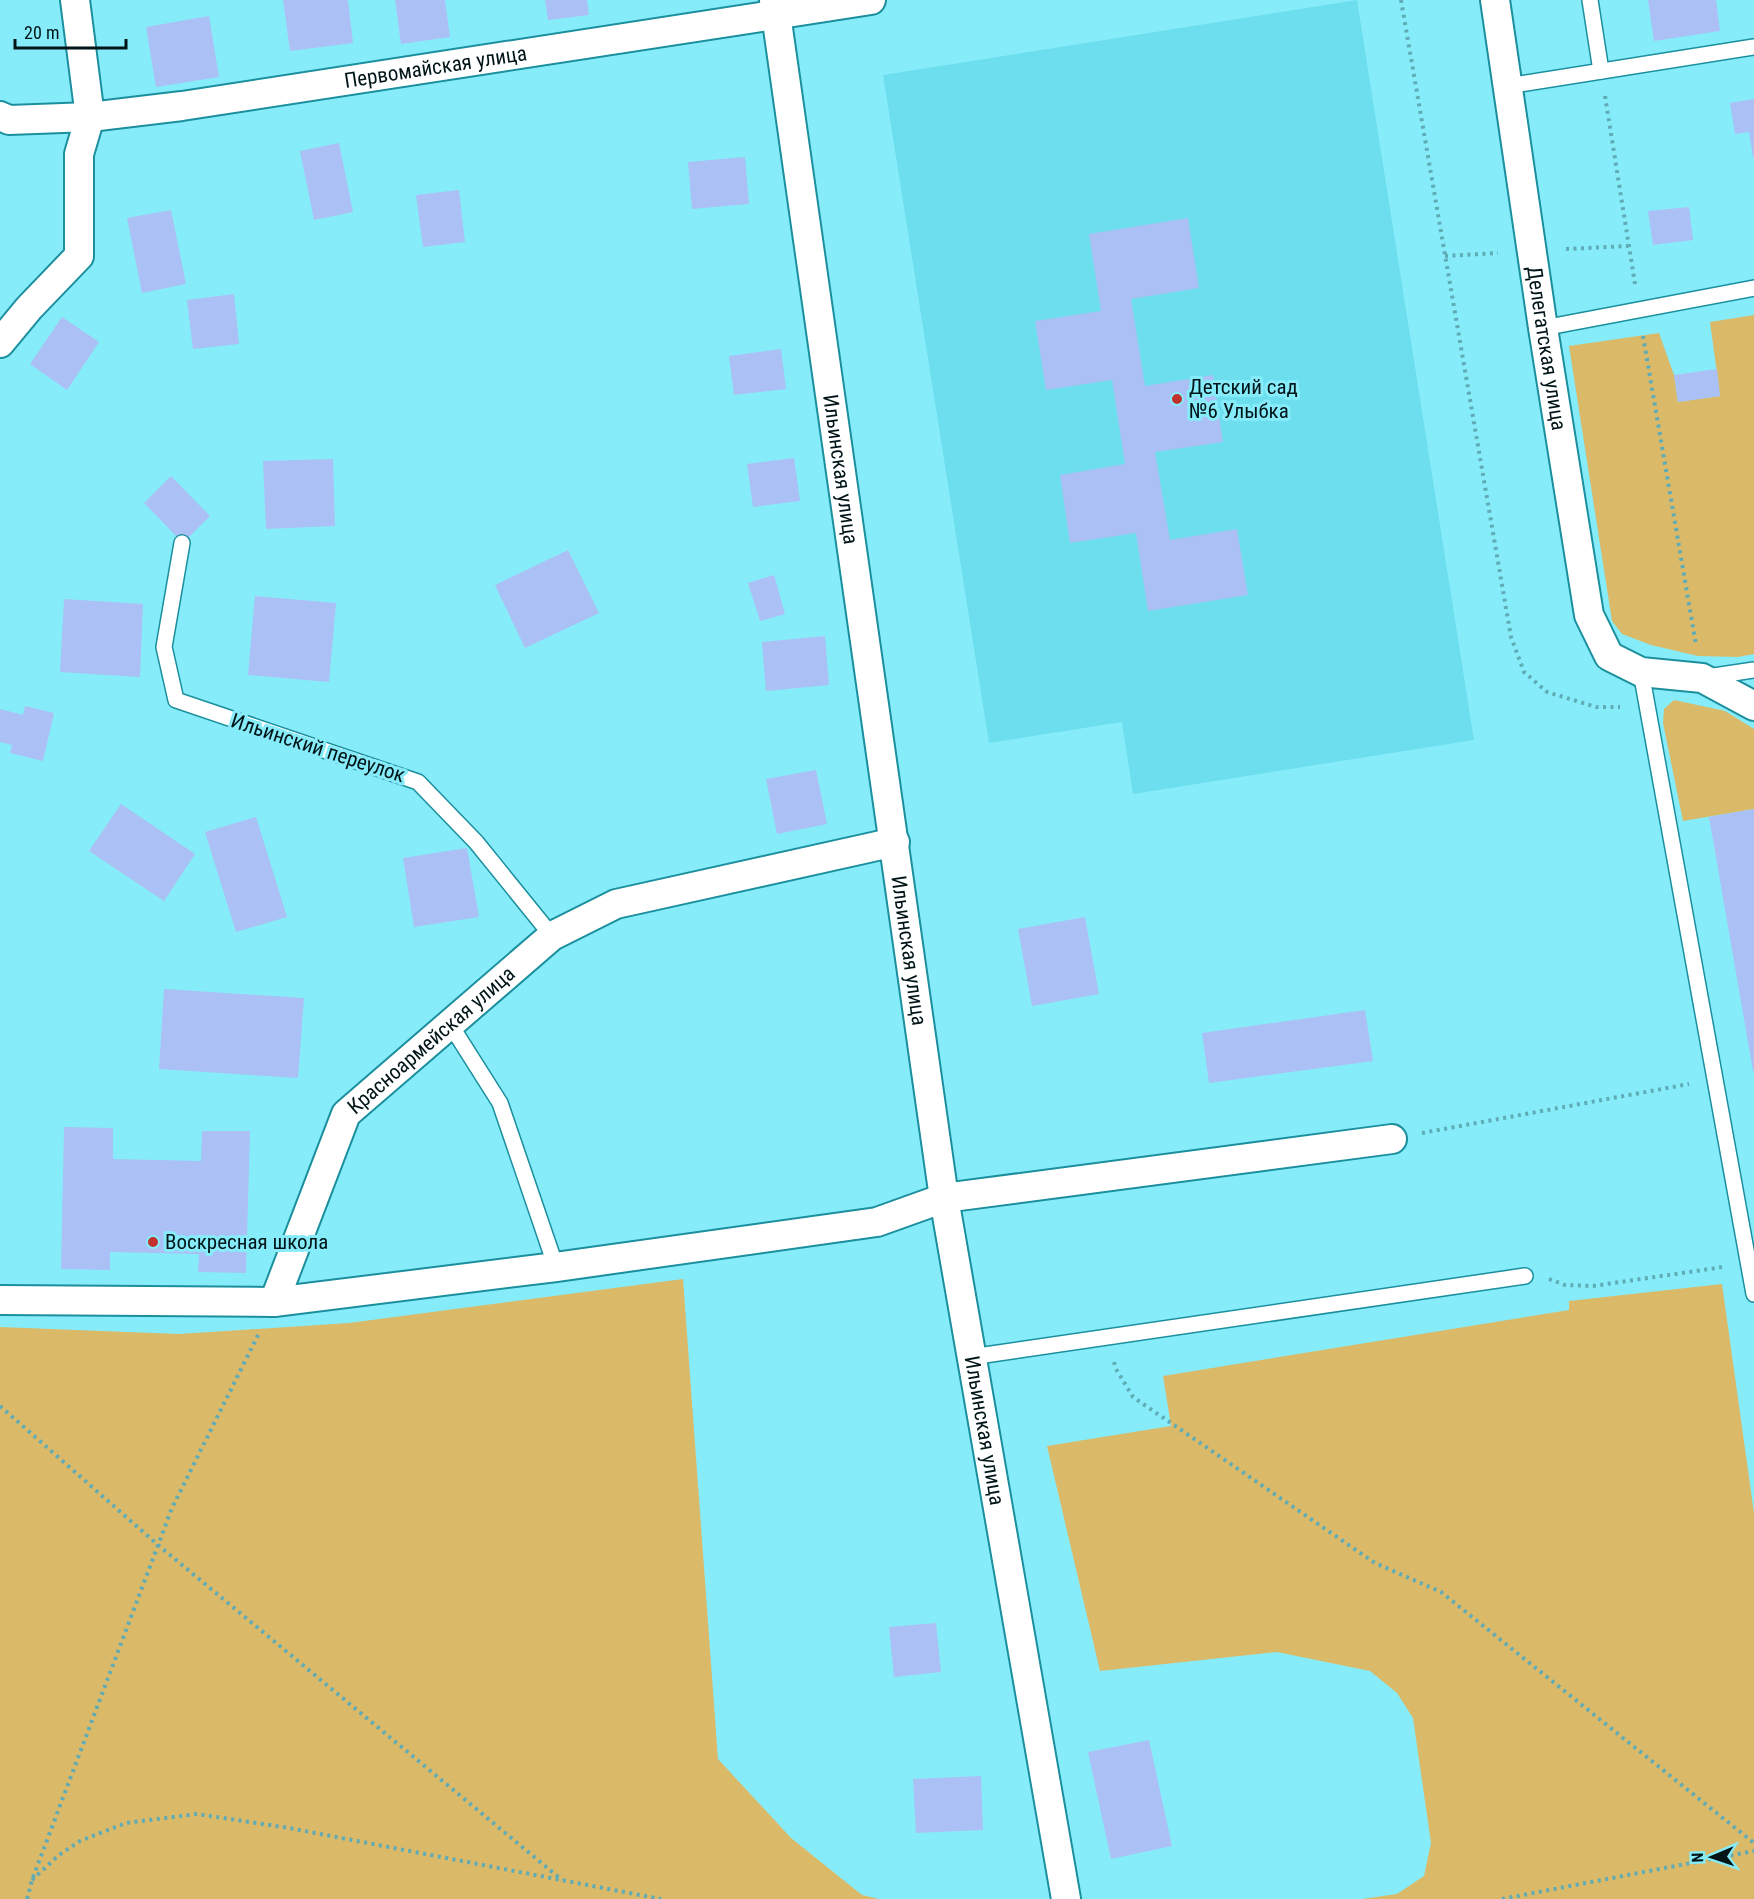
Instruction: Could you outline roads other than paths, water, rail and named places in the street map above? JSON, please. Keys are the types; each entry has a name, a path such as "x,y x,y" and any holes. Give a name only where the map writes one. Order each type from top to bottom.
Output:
{"street":[{"path":"0,342 79,256 79,154 90,117 75,0"},
{"name":"Первомайская улица","path":"0,116 9,120 90,117 182,106 775,7 871,0"},
{"name":"Делегатская улица","path":"1495,0 1543,328 1589,615 1609,656 1641,672"},
{"name":"Ильинская улица","path":"775,7 944,1198 1066,1899"},
{"path":"1641,672 1702,678 1754,706"},
{"name":"Красноармейская улица","path":"274,1302 346,1114 552,936 616,904 895,842"},
{"path":"0,1300 17,1302 274,1302 556,1267 878,1222 944,1198 1392,1139"}],"lane":[{"path":"1590,0 1601,71"},
{"path":"1508,86 1754,47"},
{"path":"1543,328 1754,288"},
{"name":"Ильинский переулок","path":"182,543 164,647 176,700 418,782 476,842 552,936"},
{"path":"1702,678 1754,670"},
{"path":"1641,672 1754,1294"},
{"path":"450,1024 500,1103 556,1267"},
{"path":"971,1357 1525,1276"}],"place":[{"name":"Детский сад №6 Улыбка","path":"1177,399"},
{"name":"Воскресная школа","path":"153,1242"}]}
